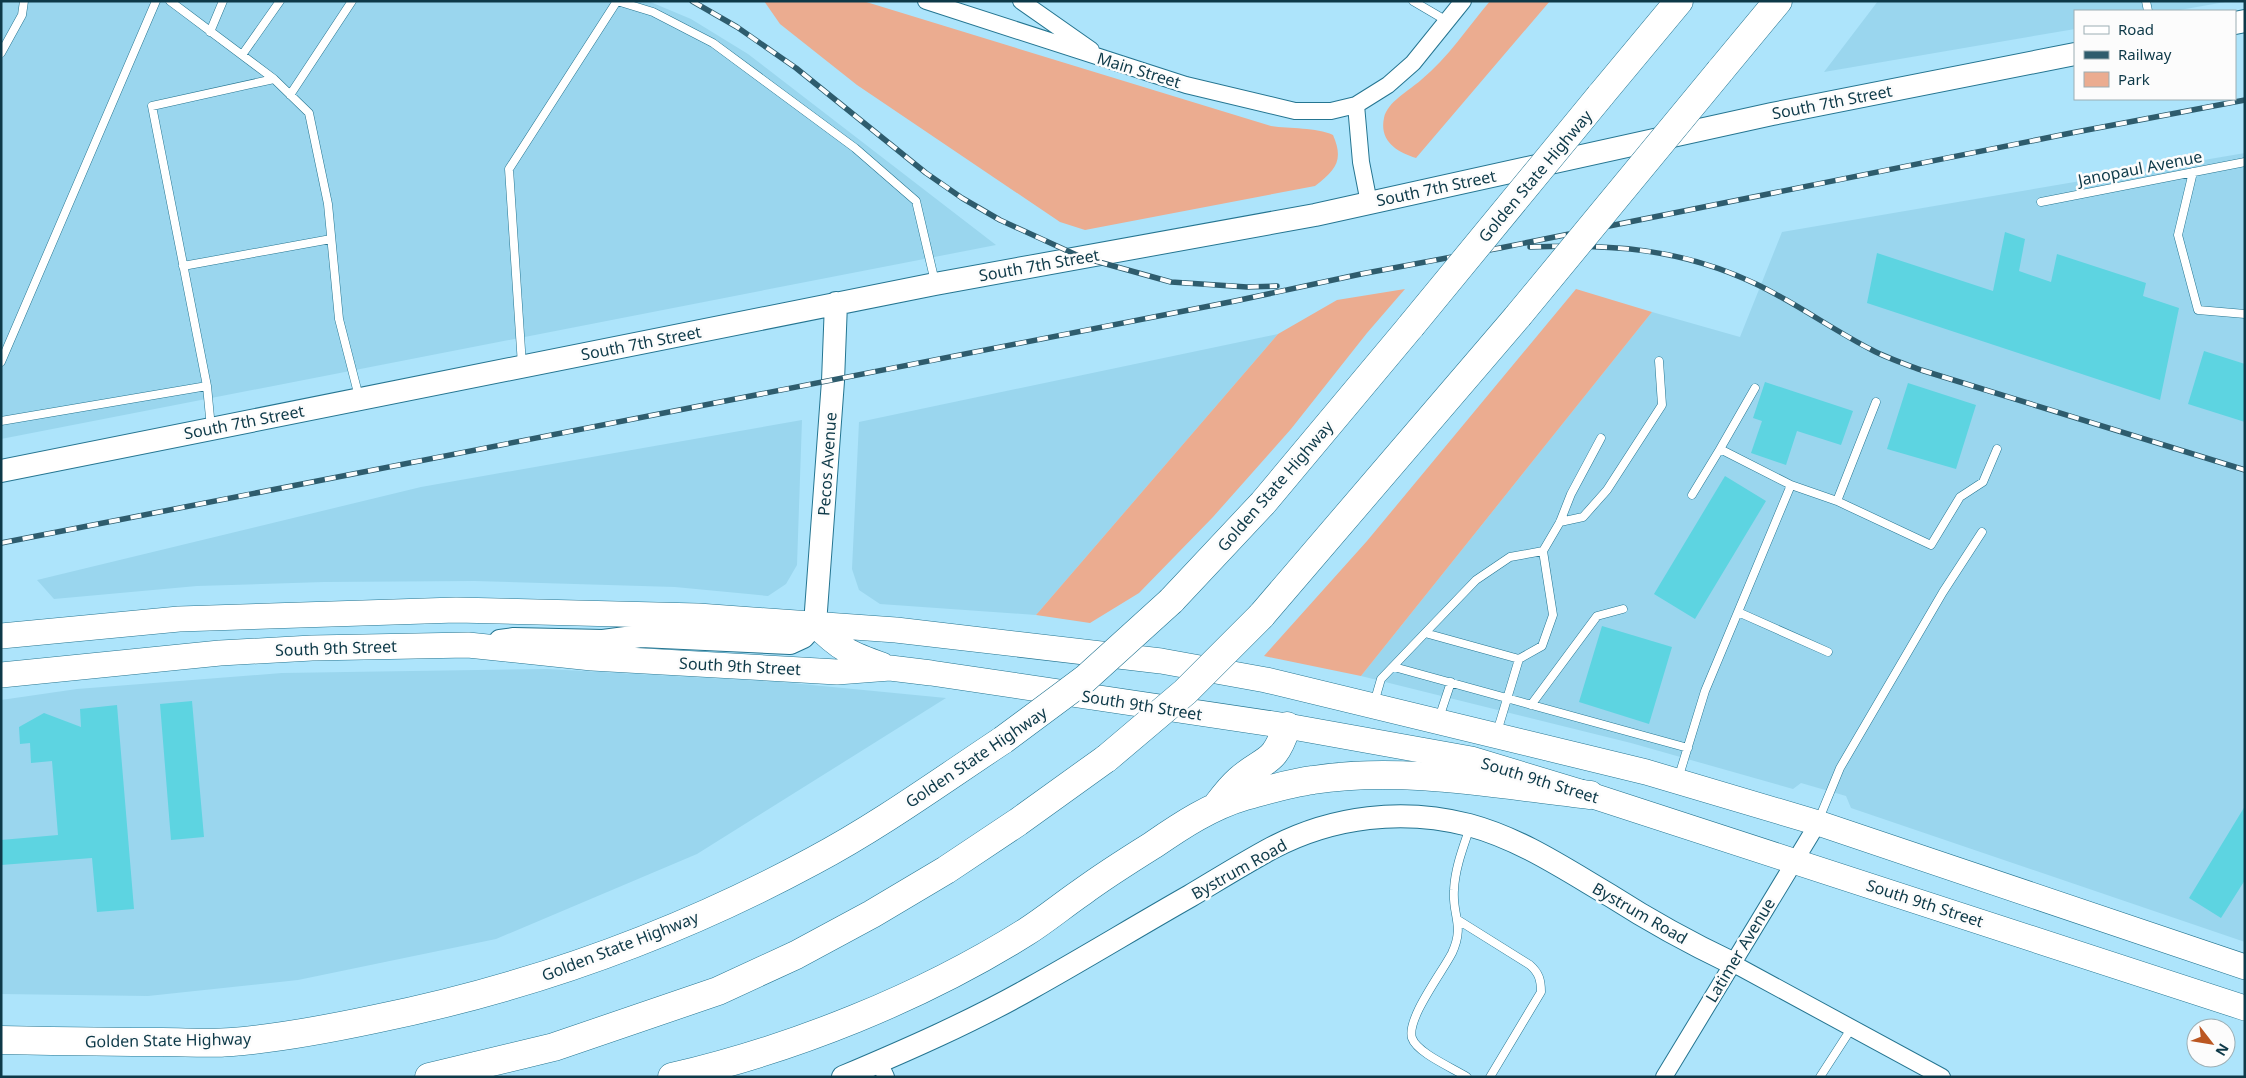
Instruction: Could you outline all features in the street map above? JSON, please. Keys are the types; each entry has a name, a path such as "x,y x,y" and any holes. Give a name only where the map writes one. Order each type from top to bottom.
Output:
{"highway":[{"name":"Golden State Highway","path":"1,1040 230,1042 286,1035 424,1009 505,988 585,962 697,917 815,860 887,818 1003,740 1085,679 1171,601 1263,503 1679,1"},
{"path":"429,1077 554,1047 718,990 796,954 872,914 946,870 1018,822 1107,758 1184,692 1261,616 1518,316 1778,1"},
{"path":"1215,807 1239,780 1269,760 1280,746 1286,726"},
{"path":"672,1077 811,1035 870,1012 932,983 991,953 1028,931 1083,891 1175,830 1215,807 1245,796 1312,780 1396,775 1590,795"},
{"path":"1,1029 92,1042"}],"main road":[{"name":"South 9th Street","path":"1,636 179,619 456,610 698,616 815,624 896,630 1161,661 1266,680 1678,781 1818,823 2245,967"},
{"path":"179,619 180,656"},
{"path":"815,624 833,643 850,654 890,668"},
{"name":"South 9th Street","path":"1,675 180,656 312,648 468,646 592,658 838,672 890,668 1286,726 1471,759 1590,795 2245,1008"},
{"path":"1266,680 1278,692 1285,708 1286,726"}],"street":[{"name":"Main Street","path":"926,1 1186,85 1296,111 1332,111 1356,105"},
{"path":"1021,1 1105,60"},
{"path":"1368,203 1361,162 1356,105 1388,85 1413,63 1463,1"},
{"name":"South 7th Street","path":"1,471 836,303 1315,215 1772,114 2074,54"},
{"name":"Pecos Avenue","path":"815,624 833,381 836,303"},
{"path":"468,646 514,639 603,641 640,636 790,643 803,637 815,624"},
{"name":"Bystrum Road","path":"843,1077 883,1069 1030,988 1282,844 1318,829 1354,820 1393,815 1434,818 1507,837 1547,858 1670,932 1732,963 1851,1029 1901,1053 1942,1077"},
{"name":"Latimer Avenue","path":"1664,1077 1818,823"}],"lane":[{"path":"1,54 22,15 24,1"},
{"path":"1,362 156,1"},
{"path":"170,1 274,79 309,112 328,204 339,319 359,399"},
{"path":"210,32 223,1"},
{"path":"242,55 280,1"},
{"path":"290,95 352,1"},
{"path":"522,367 509,169 618,1 654,12 714,43 855,148 916,201 936,284"},
{"path":"1413,1 1447,22"},
{"path":"211,429 207,386 152,106 274,79"},
{"name":"Janopaul Avenue","path":"2041,202 2245,162"},
{"path":"2193,172 2178,235 2198,310 2245,314"},
{"path":"183,266 331,239"},
{"path":"1560,522 1583,517 1601,497 1662,405 1659,361"},
{"path":"1,421 207,386"},
{"path":"1692,495 1755,388"},
{"path":"1837,501 1876,402"},
{"path":"1496,737 1520,659 1542,646 1553,615 1543,551 1560,522 1571,494 1601,438"},
{"path":"1720,449 1791,485 1837,501 1931,545 1960,497 1983,482 1997,449"},
{"path":"1678,781 1705,691 1791,485"},
{"path":"1818,823 1840,768 1943,592 1982,532"},
{"path":"1373,707 1381,679 1476,580 1510,557 1543,551"},
{"path":"1531,705 1597,616 1623,609"},
{"path":"1738,612 1828,652"},
{"path":"1425,633 1520,659"},
{"path":"1394,667 1688,748"},
{"path":"1438,723 1450,682"},
{"path":"1467,1077 1418,1048 1412,1037 1411,1029 1458,938 1458,920 1454,892 1456,869 1470,826"},
{"path":"1458,920 1530,965 1536,971 1541,982 1541,992 1490,1077"},
{"path":"1820,1077 1851,1029"}],"shaded area":[{"path":"1,1 648,1 691,19 748,54 996,245 1,439"},
{"path":"1878,1 2231,1 2180,10 2074,10 2074,29 1824,72"},
{"path":"2245,153 2245,942 1851,808 1846,796 1801,783 1793,789 1631,743 1361,676 1652,312 1740,337 1782,232"},
{"path":"1278,334 1036,615 880,604 859,590 852,569 859,422"},
{"path":"802,420 797,565 786,584 768,596 675,587 474,581 324,582 197,586 54,599 37,580 421,487"},
{"path":"547,669 781,682 946,698 697,854 496,939 298,980 148,996 1,994 1,700 77,689 282,673"}],"green space":[{"path":"764,1 863,1 1271,126 1326,132 1333,135 1338,158 1333,169 1315,186 1085,230 1060,222 857,85 780,24"},
{"path":"1490,1 1550,1 1416,158 1396,149 1384,133 1383,126 1386,112 1394,102 1440,62"},
{"path":"1405,289 1367,333 1291,429 1213,517 1139,593 1090,623 1036,615 1278,334 1337,300"},
{"path":"1576,289 1652,312 1361,676 1264,656 1367,541"}],"building":[{"path":"2005,232 2025,239 2019,271 2051,282 2057,254 2146,283 2143,296 2179,308 2160,400 1867,303 1877,253 1993,291"},
{"path":"2204,351 2245,364 2245,422 2188,404"},
{"path":"1765,382 1853,411 1841,445 1797,431 1786,465 1751,453 1762,421 1753,418"},
{"path":"1908,383 1976,405 1956,469 1887,449"},
{"path":"1725,476 1766,501 1695,619 1654,594"},
{"path":"1602,626 1672,647 1649,724 1579,702"},
{"path":"192,701 204,837 171,840 160,704"},
{"path":"117,705 134,909 97,912 92,858 1,865 1,840 58,835 52,761 31,763 30,743 20,744 19,727 44,713 81,727 80,709"},
{"path":"2245,806 2245,880 2221,918 2189,898"}],"railway":[{"path":"692,1 737,27 796,68 926,173 962,198 1000,220 1081,257 1171,282 1247,287 1277,286"},
{"path":"1,543 1235,301 1361,274 2245,100"},
{"path":"1530,247 1589,246 1618,248 1673,256 1700,263 1756,284 1857,342 1896,361 2245,470"}]}
